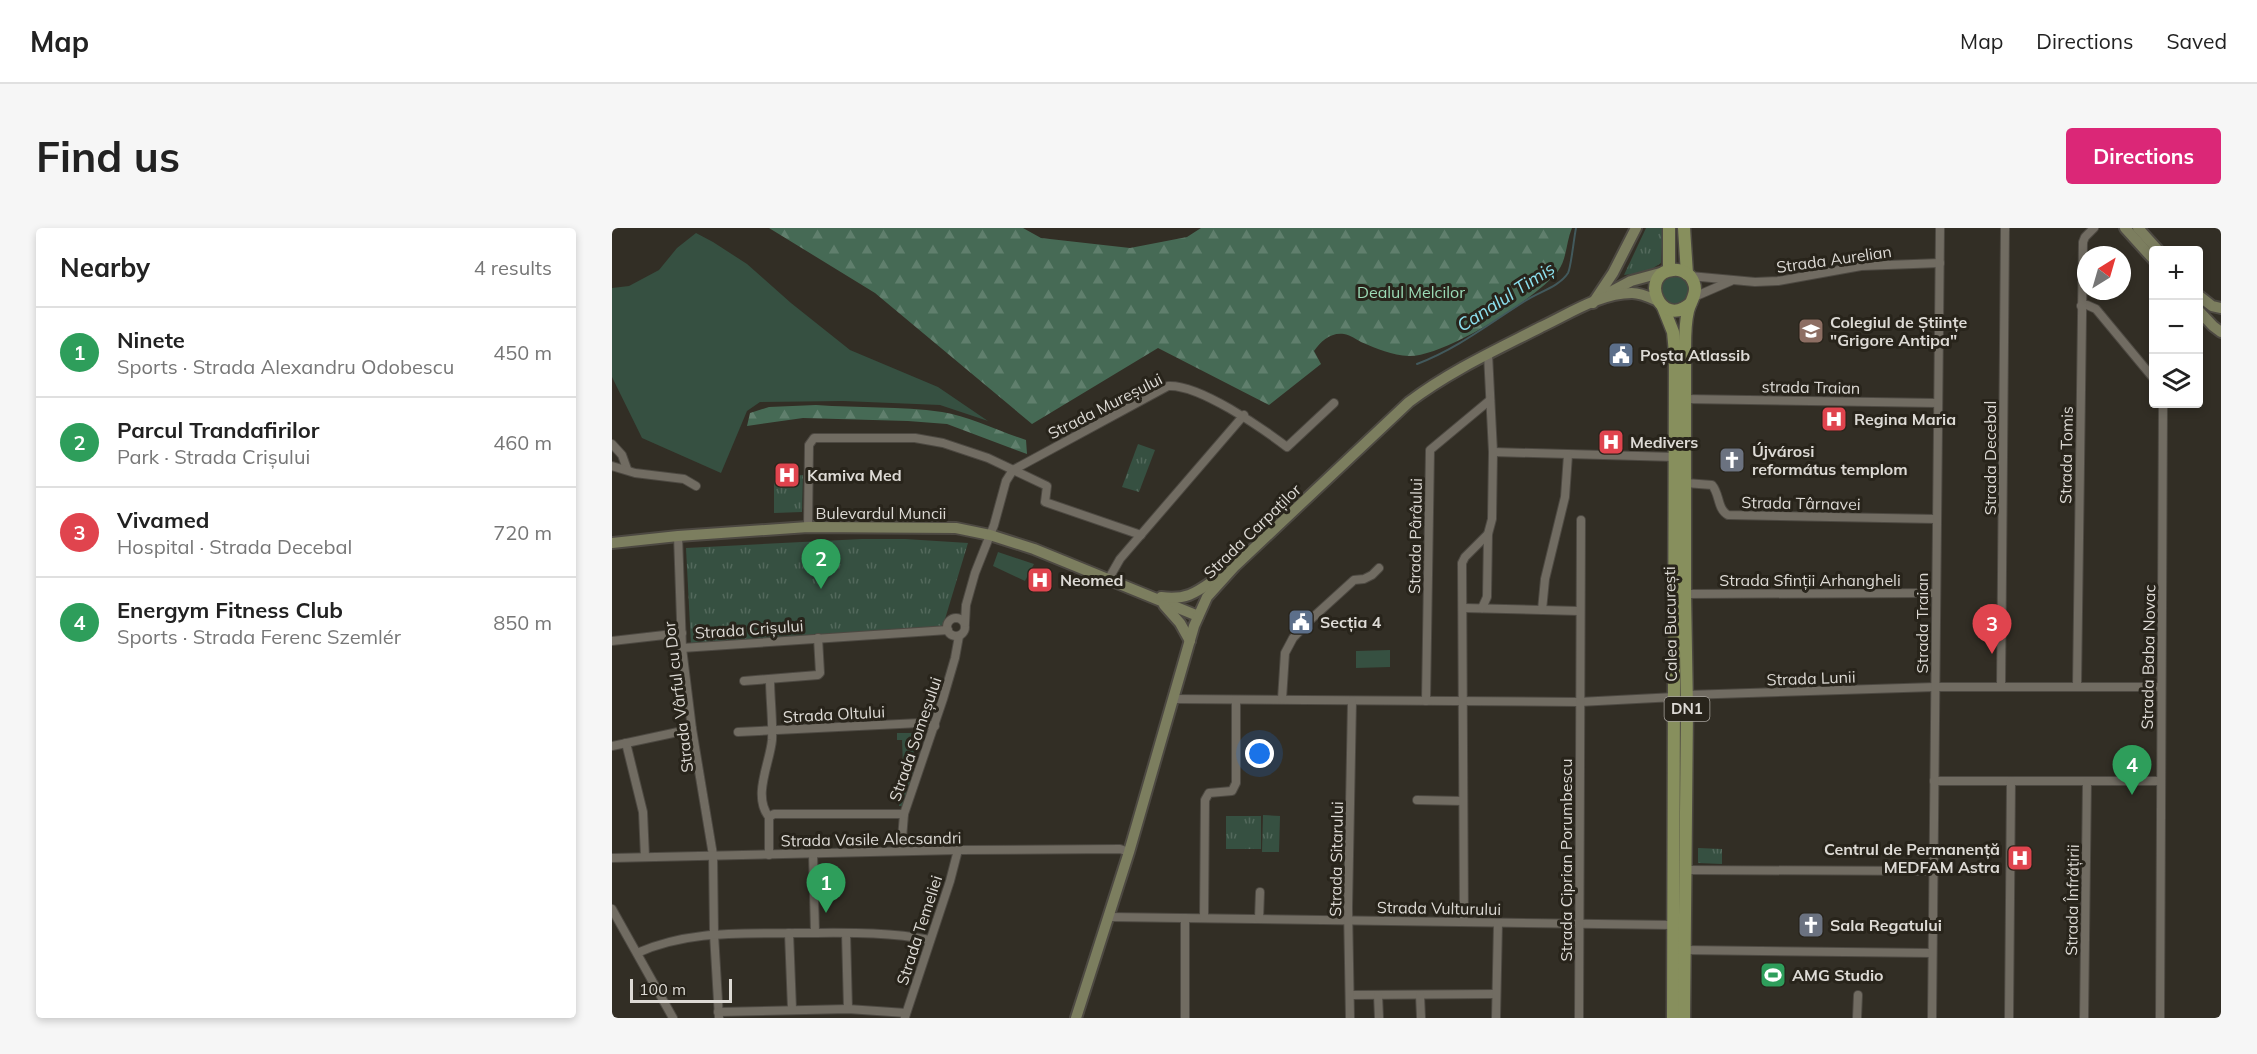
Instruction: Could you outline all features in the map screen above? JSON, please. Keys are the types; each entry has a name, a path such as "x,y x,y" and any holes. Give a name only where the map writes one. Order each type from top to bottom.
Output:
{"main road":[{"path":"1593,303 1613,273 1636,228"},
{"path":"1666,271 1669,228"},
{"name":"DN1","path":"1684,228 1689,275 1695,286 1692,300"},
{"path":"2125,228 2149,254"},
{"path":"2138,228 2154,246"},
{"path":"1689,275 1677,269 1666,271 1656,282 1654,288 1661,304 1675,310 1686,307 1692,300"},
{"name":"Strada Carpaților","path":"1076,1018 1129,852 1190,641 1207,597 1235,566 1409,402 1449,374 1593,303 1622,285 1666,271"},
{"name":"Strada Carpaților","path":"1593,303 1631,293 1641,294 1661,304"},
{"path":"2203,298 2212,306 2221,308"},
{"name":"Calea București","path":"1673,1018 1673,925 1685,594 1685,336 1692,300"},
{"name":"Calea București","path":"1661,304 1673,332 1675,353 1674,457 1686,870 1684,1018"},
{"path":"2203,314 2221,332"},
{"name":"Bulevardul Muncii","path":"612,543 808,527 936,526 990,535 1034,549 1198,616"},
{"name":"Bulevardul Muncii","path":"1140,593 1172,599 1184,598 1235,566"},
{"name":"Bulevardul Muncii","path":"1161,602 1180,623 1190,641"}],"street":[{"name":"Strada Traian","path":"1932,1018 1940,228"},
{"name":"Strada Decebal","path":"2001,687 2005,228"},
{"name":"Strada Tomis","path":"2077,687 2083,242 2094,228"},
{"name":"Strada Aurelian","path":"1689,275 1732,280 1778,281 1861,266 1940,263"},
{"name":"Strada Aurelian","path":"1692,300 1732,280"},
{"path":"2081,306 2087,305 2096,309 2149,373"},
{"path":"1482,608 1487,597 1488,534 1492,519 1493,452 1488,354"},
{"name":"Strada Mureșului","path":"1013,470 1168,386 1186,388 1244,415 1287,447 1334,403"},
{"name":"strada Traian","path":"1685,399 1937,403"},
{"name":"Strada Pârâului","path":"1426,701 1430,450 1490,400"},
{"name":"Strada Baba Novac","path":"2160,1018 2163,408"},
{"path":"1108,580 1120,560 1244,415"},
{"path":"808,527 809,445 814,438 898,437 929,440 969,451 1047,486 1045,502 1141,535"},
{"path":"612,444 622,455 627,469"},
{"path":"1493,452 1674,457"},
{"path":"1542,610 1545,579 1565,497 1568,455"},
{"path":"612,466 635,473 684,479 696,486"},
{"path":"990,535 1006,481 1013,470"},
{"name":"Strada Târnavei","path":"1686,483 1712,485 1722,511 1726,515 1936,519"},
{"path":"1579,702 1581,520"},
{"path":"1464,922 1463,560 1488,534"},
{"name":"Strada Someșului","path":"901,851 904,814 935,726 956,658 959,636 965,630 966,605 990,535"},
{"name":"Strada Vârful cu Dor","path":"678,536 682,648 692,729 713,855 714,934 719,1015"},
{"path":"1282,699 1285,653 1293,638 1354,580 1364,579 1379,568"},
{"name":"Strada Sfinții Arhangheli","path":"1685,594 1935,593"},
{"name":"Strada Someșului","path":"948,630 948,624 966,605"},
{"path":"1464,608 1579,611"},
{"path":"954,618 959,618 964,623"},
{"path":"948,630 954,636 959,636"},
{"name":"Strada Crișului","path":"682,648 948,630"},
{"path":"612,641 682,633"},
{"name":"Strada Crișului","path":"744,681 819,675 818,638"},
{"name":"Strada Oltului","path":"769,855 769,817 765,811 763,794 770,753 770,679"},
{"name":"Strada Lunii","path":"1681,696 1935,687 2162,687"},
{"path":"1173,699 1579,702 1681,696"},
{"path":"1204,918 1205,800 1209,793 1232,791 1237,779 1236,700"},
{"name":"Strada Sitarului","path":"1350,1018 1348,921 1352,701"},
{"name":"Strada Ciprian Porumbescu","path":"1578,1018 1579,702"},
{"name":"Strada Oltului","path":"738,732 920,723 935,726"},
{"path":"612,746 692,729"},
{"path":"626,742 643,812 645,857"},
{"path":"1934,781 2161,781"},
{"path":"2009,1018 2011,781"},
{"name":"Strada Înfrățirii","path":"2084,1018 2087,782"},
{"path":"1417,800 1463,801"},
{"path":"769,817 774,814 904,814"},
{"name":"Strada Vasile Alecsandri","path":"612,858 958,850 1120,849 1129,852"},
{"name":"Strada Temeliei","path":"905,1016 950,881 958,850"},
{"path":"813,854 815,933"},
{"path":"1686,870 1932,871"},
{"path":"1259,919 1260,892"},
{"path":"612,909 672,1018"},
{"name":"Strada Vulturului","path":"1109,917 1673,925"},
{"path":"1185,918 1185,1018"},
{"path":"1496,1018 1498,923"},
{"path":"789,933 792,1009"},
{"path":"846,933 848,1009"},
{"path":"637,953 673,939 714,934 883,933 930,940"},
{"path":"1684,950 1932,953"},
{"path":"1350,995 1496,994"},
{"path":"1378,995 1378,1018"},
{"path":"1420,995 1421,1018"},
{"path":"1857,1018 1858,995"},
{"path":"719,1015 792,1009 848,1009 905,1016"}],"green space":[{"name":"Dealul Melcilor","path":"769,228 1023,228 1041,238 1130,248 1187,237 1201,228 1572,228 1561,266 1547,283 1510,310 1466,337 1425,354 1409,356 1391,353 1353,337 1335,334 1323,341 1314,351 1321,364 1269,405 1158,348 1032,424 875,293"},
{"path":"1646,228 1663,228 1661,263 1647,272 1624,275"},
{"path":"696,233 747,264 850,350 938,387 988,421 940,405 843,401 760,402 747,411 721,473 642,438 612,377 612,288 629,286 659,270 677,248"},
{"path":"1675,276 1685,280 1689,290 1685,300 1675,304 1665,300 1661,290 1665,280"},
{"path":"816,405 910,409 952,414 1026,440 1027,454 947,424 803,418 747,426 750,413 769,407"},
{"path":"1138,444 1155,450 1139,492 1122,487"},
{"path":"774,475 785,475 785,477 803,475 802,512 774,513"},
{"path":"862,539 968,543 942,629 691,645 686,548"},
{"path":"998,552 1034,564 1025,581 993,566"},
{"path":"1390,650 1390,667 1356,668 1356,651"},
{"path":"919,727 925,730 925,739 919,737 909,768 915,771 903,806 899,806 899,793 904,793 902,740 897,740 897,733 919,733"},
{"path":"1263,815 1280,816 1279,852 1262,852"},
{"path":"1226,816 1261,816 1261,849 1226,849"},
{"path":"1698,848 1722,849 1722,864 1698,863"}],"waterway":[{"name":"Canalul Timiș","path":"1417,364 1460,343 1564,278 1569,270 1576,228"}],"place":[{"name":"Colegiul de Științe \"Grigore Antipa\"","path":"1811,331"},
{"name":"Poșta Atlassib","path":"1621,355"},
{"name":"Regina Maria","path":"1834,419"},
{"name":"Medivers","path":"1611,442"},
{"name":"Újvárosi református templom","path":"1732,460"},
{"name":"Kamiva Med","path":"787,475"},
{"name":"Neomed","path":"1040,580"},
{"name":"Parcul Trandafirilor","path":"821,589"},
{"name":"Secția 4","path":"1301,622"},
{"name":"Vivamed","path":"1992,654"},
{"name":"Energym Fitness Club","path":"2132,795"},
{"name":"Centrul de Permanență MEDFAM Astra","path":"2020,858"},
{"name":"Ninete","path":"826,913"},
{"name":"Sala Regatului","path":"1811,925"},
{"name":"AMG Studio","path":"1773,975"}]}
